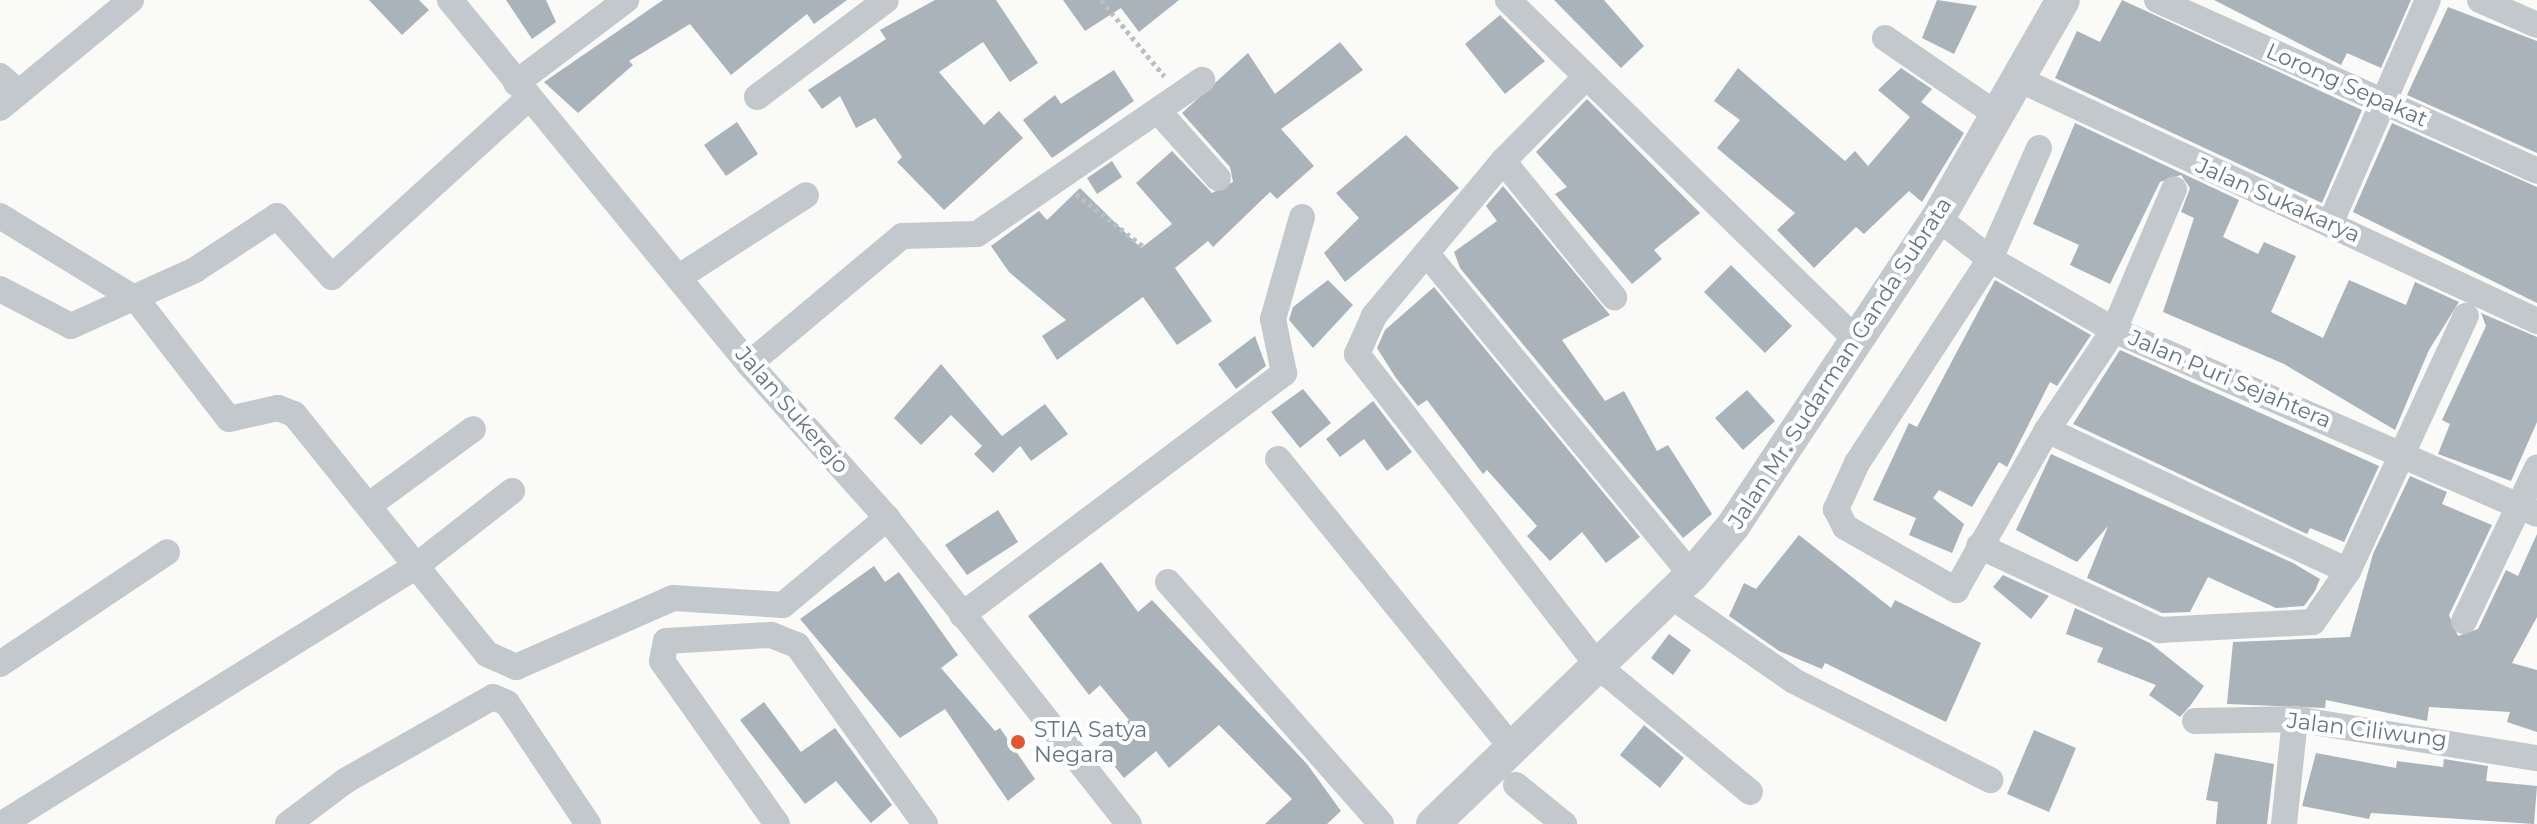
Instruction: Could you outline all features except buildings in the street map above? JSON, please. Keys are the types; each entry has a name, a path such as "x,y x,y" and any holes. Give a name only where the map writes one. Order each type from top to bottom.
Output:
{"street":[{"path":"6,92 131,0"},
{"name":"Jalan Sukerejo","path":"450,0 749,364 887,518 1129,824"},
{"path":"0,289 71,326 137,300 277,216 335,276 522,91 626,0"},
{"path":"1508,0 1583,80 1858,342"},
{"name":"Jalan Mr. Sudarman Ganda Subrata","path":"1433,824 1682,586 1858,342 1938,218 2062,0"},
{"name":"Lorong Sepakat","path":"2157,0 2537,171"},
{"path":"2330,224 2428,0"},
{"path":"2480,0 2537,25"},
{"path":"757,97 870,5"},
{"path":"1885,38 1996,114"},
{"name":"Jalan Sukakarya","path":"2018,79 2537,321"},
{"path":"749,364 902,236 972,236 1059,181 1202,80"},
{"path":"1583,80 1503,161 1363,330 1357,354 1599,667 1750,792"},
{"path":"1158,111 1218,178"},
{"path":"2039,148 1990,259 1857,463 1836,509 1845,527 1956,590 2047,430 2114,330 2174,189"},
{"path":"1503,161 1614,297"},
{"path":"679,277 806,195"},
{"path":"0,216 137,300 227,417 287,410 372,503 416,566 487,654 516,667 673,598 783,605 887,518"},
{"path":"962,615 1284,373 1272,324 1302,217"},
{"name":"Jalan Puri Sejahtera","path":"1938,218 1990,259 2114,330 2404,451 2528,510"},
{"path":"1427,254 1682,586 1794,681 1990,780"},
{"path":"1979,546 2168,632 2217,622 2313,622 2348,571 2466,316"},
{"path":"372,503 473,429"},
{"path":"2047,430 2348,571"},
{"path":"1278,459 1511,747"},
{"path":"2464,621 2528,510 2537,468"},
{"path":"2,824 416,566 512,491"},
{"path":"0,664 167,552"},
{"path":"1168,582 1381,824"},
{"path":"777,824 694,713 660,656 666,641 771,635 797,645 925,824"},
{"path":"288,824 345,781 493,697 507,703 585,823"},
{"path":"2284,824 2295,719"},
{"name":"Jalan Ciliwung","path":"2195,721 2295,719 2537,758"},
{"path":"1516,785 1564,824"}],"path":[{"path":"1101,0 1180,95"},
{"path":"1059,181 1145,248"}],"place":[{"name":"STIA Satya Negara","path":"1018,742"}]}
